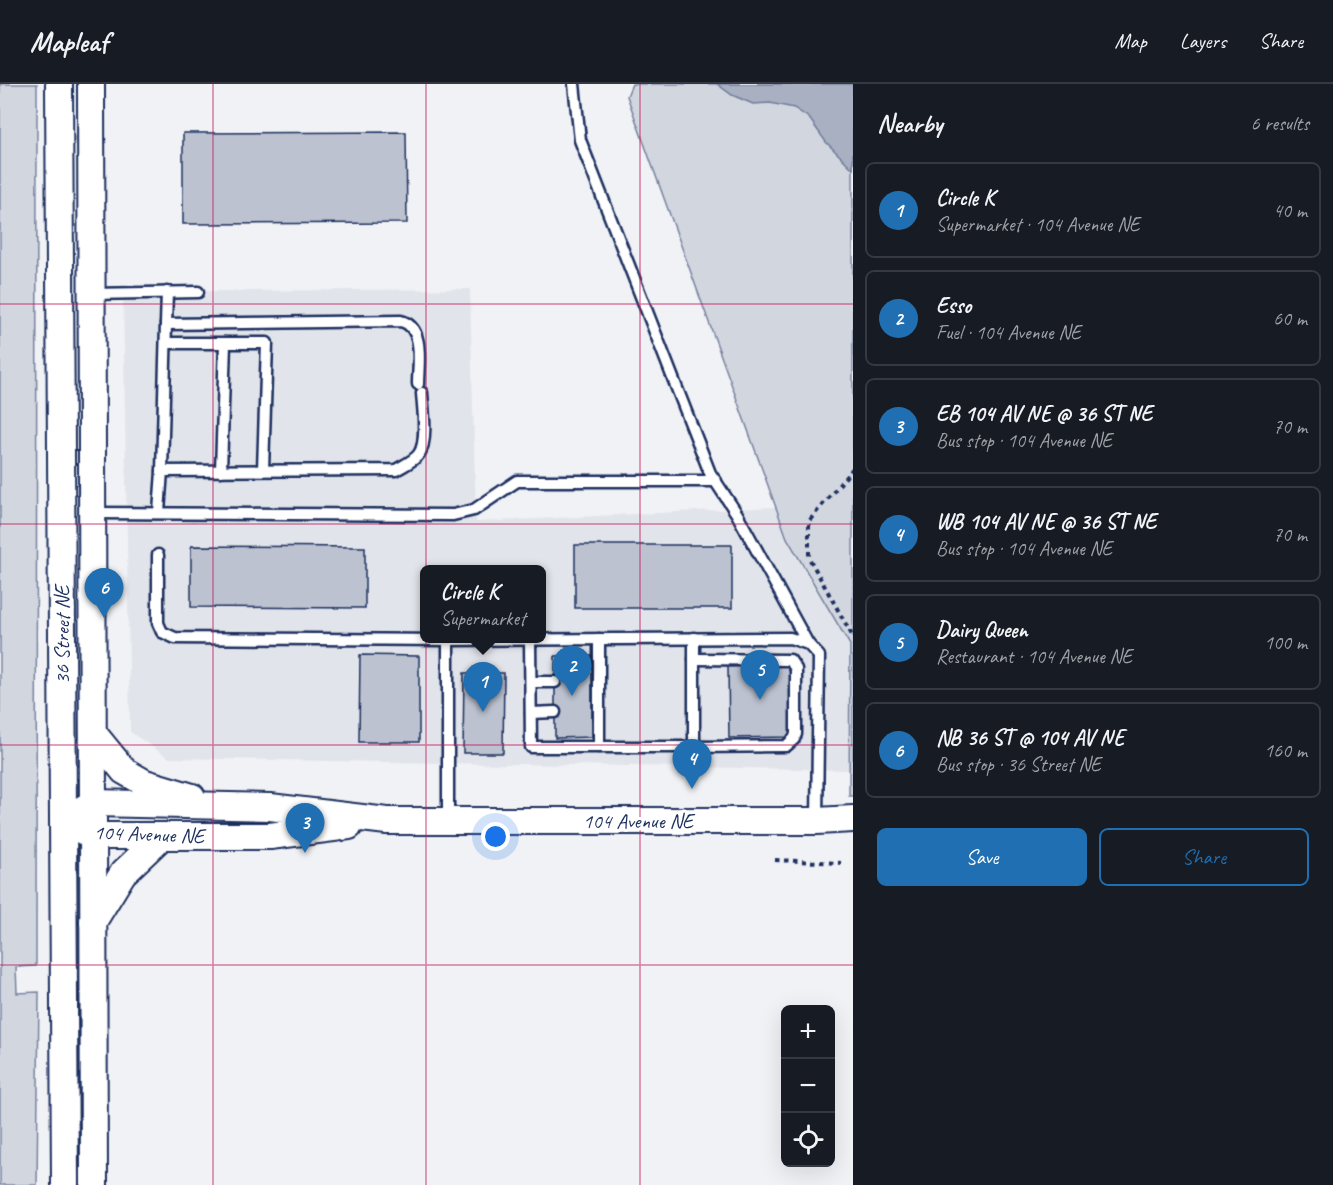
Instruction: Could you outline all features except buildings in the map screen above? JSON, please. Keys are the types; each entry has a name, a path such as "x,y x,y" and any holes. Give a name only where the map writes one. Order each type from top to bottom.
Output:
{"street":[{"name":"36 Street NE","path":"58,84 65,1185"},
{"name":"36 Street NE","path":"91,84 94,1185"},
{"path":"93,733 124,771 145,783 222,806"},
{"name":"104 Avenue NE","path":"63,821 93,803 270,807 387,821 818,821 853,819"},
{"name":"104 Avenue NE","path":"63,821 93,836 270,836 387,821"},
{"path":"93,923 123,873 162,836"}],"lane":[{"path":"574,84 580,140 710,473 736,514 808,644 819,656 818,821"},
{"path":"159,512 167,292"},
{"path":"91,294 198,292"},
{"path":"162,471 396,470 409,463 420,453 424,442 417,337 414,328 407,322 166,324"},
{"path":"221,471 225,343"},
{"path":"166,344 267,343 263,470"},
{"path":"92,513 453,514 474,510 517,481 716,481"},
{"path":"158,555 158,623 162,632 176,638 420,639"},
{"path":"694,638 694,747"},
{"path":"546,639 790,638 808,644"},
{"path":"599,639 595,712 599,747"},
{"path":"448,643 448,821"},
{"path":"531,643 531,747 786,746 794,739 796,734 796,669 790,660 694,659"},
{"path":"531,682 555,682"},
{"path":"531,713 555,712"}],"path":[{"path":"853,468 809,521 809,558 853,637"},
{"path":"775,860 841,863"}],"shaded area":[{"path":"0,84 37,84 36,966 16,967 17,993 39,992 37,1185 0,1185"},
{"path":"632,84 853,84 853,796 849,796 850,645 787,538 627,96"},
{"path":"470,289 476,522 776,507 787,538 850,645 849,770 169,758 130,732 123,292"}],"water":[{"path":"717,84 853,84 853,169 826,142 809,118 794,108 770,103 753,104 732,95"}],"place":[{"name":"NB 36 ST @ 104 AV NE","path":"104,618"},
{"name":"Esso","path":"572,696"},
{"name":"Dairy Queen","path":"760,700"},
{"name":"Circle K","path":"483,712"},
{"name":"WB 104 AV NE @ 36 ST NE","path":"692,789"},
{"name":"EB 104 AV NE @ 36 ST NE","path":"305,853"}]}
